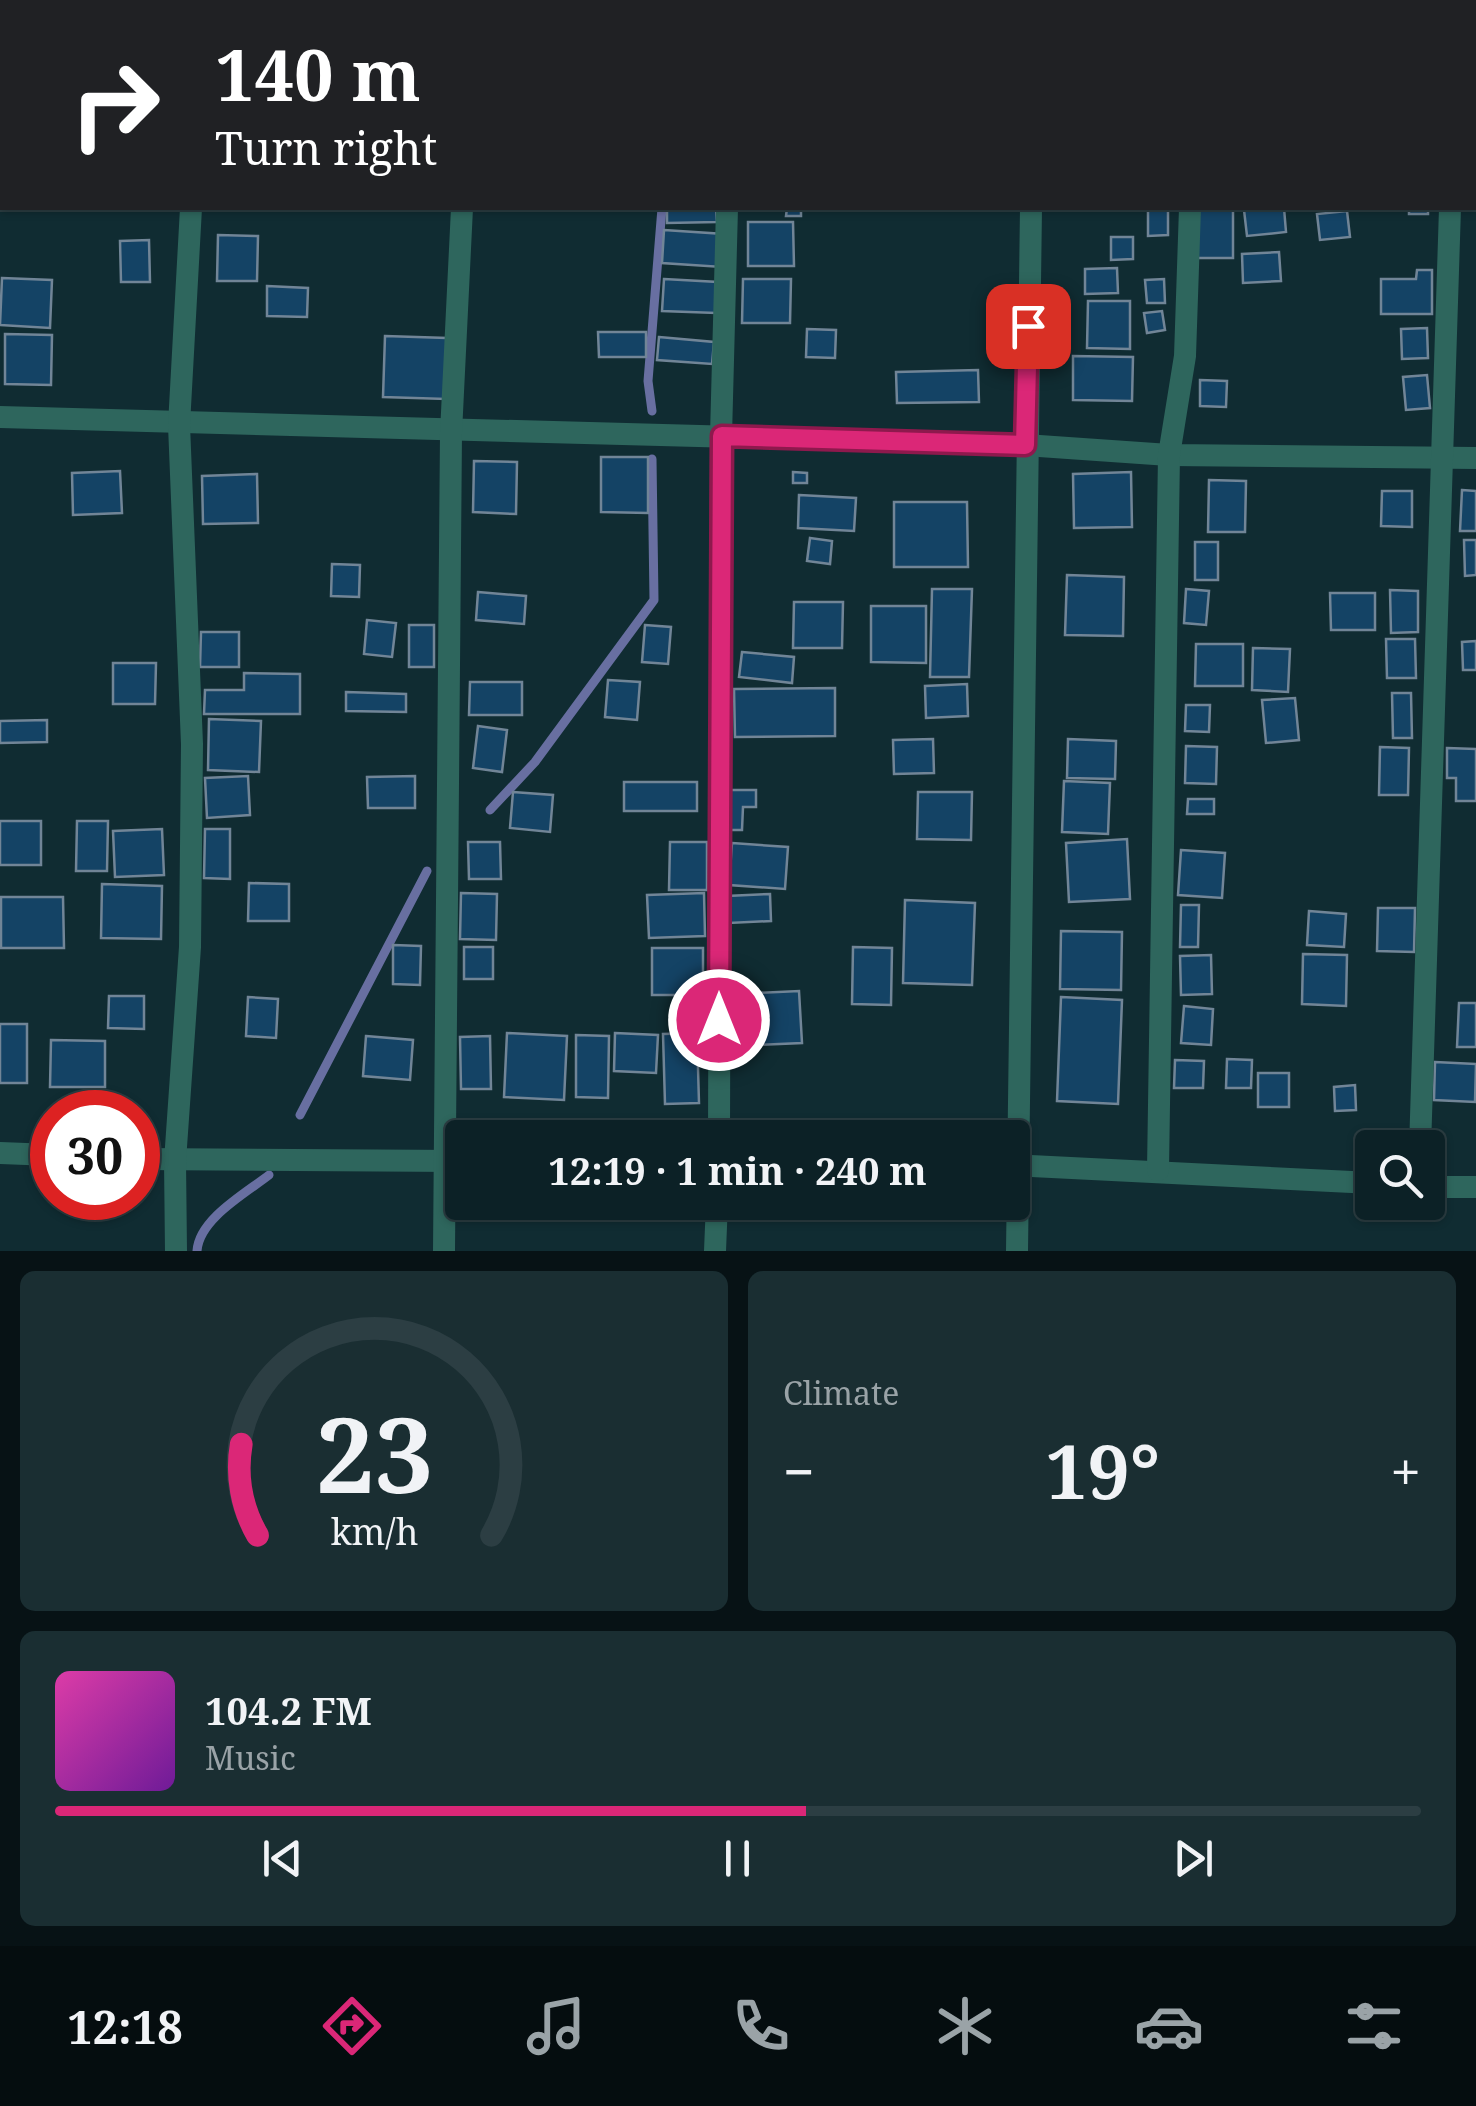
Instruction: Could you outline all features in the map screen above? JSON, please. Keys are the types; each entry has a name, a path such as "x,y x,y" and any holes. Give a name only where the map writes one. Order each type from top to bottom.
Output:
{"street":[{"path":"176,1251 175,1161 190,947 192,762 179,426 191,210"},
{"path":"455,1120 452,433 462,210"},
{"path":"719,1120 722,436 728,210"},
{"path":"1016,1120 1031,210"},
{"path":"1158,1170 1169,455 1185,356 1190,210"},
{"path":"1421,1130 1450,210"},
{"path":"0,417 179,426 1025,445 1169,455 1476,458"},
{"path":"0,1153 30,1154"},
{"path":"160,1160 445,1162"},
{"path":"1030,1166 1355,1183"},
{"path":"1445,1186 1476,1187"},
{"path":"444,1251 448,1220"},
{"path":"716,1251 717,1220"},
{"path":"1016,1220 1017,1251"}],"building":[{"path":"667,210 716,210 717,222 667,223"},
{"path":"787,210 801,210 801,216 786,216"},
{"path":"1148,210 1168,210 1168,235 1148,236"},
{"path":"1193,210 1233,210 1233,258 1193,258"},
{"path":"1244,210 1284,210 1286,232 1247,236"},
{"path":"1409,210 1428,210 1428,214 1409,214"},
{"path":"1347,211 1350,237 1320,240 1317,214"},
{"path":"748,222 793,222 794,266 748,266"},
{"path":"664,230 724,234 722,267 662,263"},
{"path":"218,235 258,236 257,281 217,281"},
{"path":"1111,237 1133,237 1133,259 1111,260"},
{"path":"149,240 150,282 121,282 120,241"},
{"path":"1279,252 1281,281 1243,283 1242,254"},
{"path":"1117,268 1118,293 1085,294 1085,269"},
{"path":"1417,270 1432,270 1432,314 1381,314 1381,279 1416,279"},
{"path":"2,278 52,280 50,328 0,325"},
{"path":"664,279 718,282 716,313 662,311"},
{"path":"743,279 791,279 790,323 742,323"},
{"path":"1164,279 1165,303 1147,303 1145,280"},
{"path":"267,286 308,288 307,317 267,316"},
{"path":"1088,301 1130,301 1130,349 1087,348"},
{"path":"1162,311 1165,330 1147,333 1144,313"},
{"path":"1427,328 1428,358 1402,359 1401,329"},
{"path":"807,329 836,330 835,358 806,357"},
{"path":"598,332 646,332 646,357 599,357"},
{"path":"5,334 52,335 51,385 5,384"},
{"path":"385,336 447,338 446,399 383,397"},
{"path":"659,337 714,342 712,364 657,360"},
{"path":"1073,356 1133,357 1132,401 1073,400"},
{"path":"978,370 979,402 897,403 896,372"},
{"path":"1427,375 1430,408 1406,410 1403,377"},
{"path":"1200,380 1227,381 1226,407 1200,406"},
{"path":"601,457 648,457 648,513 601,512"},
{"path":"474,461 517,462 516,514 473,512"},
{"path":"120,471 122,513 73,515 72,473"},
{"path":"793,472 807,473 807,483 793,483"},
{"path":"1131,472 1132,527 1074,528 1073,474"},
{"path":"257,474 258,523 203,524 202,476"},
{"path":"1209,480 1246,481 1245,532 1208,532"},
{"path":"1462,490 1476,491 1476,531 1460,531"},
{"path":"1382,491 1412,491 1412,527 1381,526"},
{"path":"799,495 856,498 854,531 798,528"},
{"path":"894,502 967,502 968,567 894,567"},
{"path":"810,538 832,541 830,564 807,561"},
{"path":"1464,540 1476,540 1476,575 1465,576"},
{"path":"1195,542 1218,542 1218,580 1195,580"},
{"path":"332,564 360,565 359,597 331,596"},
{"path":"1067,575 1124,577 1123,636 1065,635"},
{"path":"932,589 972,589 969,677 930,677"},
{"path":"1186,589 1209,591 1206,625 1184,623"},
{"path":"1390,590 1418,591 1418,632 1391,633"},
{"path":"478,592 526,596 524,624 476,620"},
{"path":"1330,593 1375,593 1375,630 1331,630"},
{"path":"794,602 843,602 842,648 793,648"},
{"path":"871,606 926,606 926,663 871,662"},
{"path":"367,620 396,623 392,657 364,654"},
{"path":"409,625 434,625 434,667 409,667"},
{"path":"645,625 671,627 668,664 642,662"},
{"path":"201,632 239,632 239,667 200,667"},
{"path":"1386,639 1415,639 1416,678 1387,678"},
{"path":"1476,641 1476,670 1463,670 1462,642"},
{"path":"1196,644 1243,644 1243,686 1195,686"},
{"path":"1253,648 1290,649 1288,692 1252,690"},
{"path":"742,652 794,657 792,683 739,677"},
{"path":"113,663 156,663 155,704 113,704"},
{"path":"244,673 300,674 300,714 204,714 205,690 244,690"},
{"path":"608,680 640,682 637,720 605,717"},
{"path":"470,682 522,682 522,715 469,715"},
{"path":"967,684 968,716 926,718 925,686"},
{"path":"835,688 835,736 735,737 734,689"},
{"path":"346,692 406,694 406,712 346,711"},
{"path":"1392,693 1411,693 1412,738 1393,738"},
{"path":"1295,698 1299,740 1266,743 1262,700"},
{"path":"1186,705 1210,705 1209,732 1185,731"},
{"path":"209,719 261,721 259,772 208,770"},
{"path":"47,720 47,742 0,743 0,721"},
{"path":"478,726 507,730 502,772 473,768"},
{"path":"933,739 934,773 894,774 893,740"},
{"path":"1068,739 1116,741 1115,779 1067,778"},
{"path":"1186,746 1217,747 1216,784 1185,783"},
{"path":"1380,747 1409,748 1408,795 1379,795"},
{"path":"1447,748 1476,749 1476,801 1456,801 1456,778 1447,778"},
{"path":"248,776 250,815 207,818 205,778"},
{"path":"415,776 415,808 368,808 367,777"},
{"path":"1064,781 1110,783 1108,834 1062,832"},
{"path":"624,782 697,782 697,811 624,811"},
{"path":"728,790 756,790 756,807 743,807 742,830 727,830"},
{"path":"513,792 553,795 550,832 510,828"},
{"path":"918,792 972,792 971,840 917,839"},
{"path":"1188,799 1214,799 1214,814 1187,814"},
{"path":"0,821 41,821 41,865 0,865"},
{"path":"77,821 108,821 107,871 76,871"},
{"path":"162,829 164,875 115,877 113,831"},
{"path":"205,829 230,829 230,879 204,878"},
{"path":"1127,839 1130,899 1069,902 1066,843"},
{"path":"468,842 500,842 501,879 469,879"},
{"path":"670,842 707,842 707,890 669,890"},
{"path":"732,843 788,847 785,889 729,885"},
{"path":"1181,850 1225,853 1222,898 1178,895"},
{"path":"249,883 289,884 289,921 248,921"},
{"path":"102,884 162,886 161,939 101,938"},
{"path":"461,893 497,894 496,940 460,939"},
{"path":"704,893 705,936 649,938 647,895"},
{"path":"770,894 771,921 729,923 727,896"},
{"path":"1,897 63,897 64,948 1,948"},
{"path":"905,900 975,903 972,985 903,983"},
{"path":"1181,905 1199,905 1198,947 1180,947"},
{"path":"1378,908 1415,908 1414,952 1377,951"},
{"path":"1309,911 1346,914 1344,947 1307,945"},
{"path":"1061,931 1122,932 1121,990 1060,989"},
{"path":"393,945 421,946 420,985 393,984"},
{"path":"464,947 493,947 493,979 464,979"},
{"path":"853,947 892,948 891,1005 852,1004"},
{"path":"652,948 703,948 703,995 652,995"},
{"path":"1303,954 1347,955 1346,1006 1302,1004"},
{"path":"1211,955 1212,994 1181,995 1180,956"},
{"path":"799,991 802,1043 733,1046 731,994"},
{"path":"109,996 144,996 144,1029 108,1028"},
{"path":"248,997 278,999 276,1038 246,1036"},
{"path":"1061,997 1122,1000 1118,1104 1057,1101"},
{"path":"1459,1003 1476,1003 1476,1047 1457,1047"},
{"path":"1184,1006 1213,1009 1211,1045 1181,1043"},
{"path":"0,1024 27,1024 27,1083 0,1083"},
{"path":"507,1033 567,1036 564,1100 504,1097"},
{"path":"615,1033 658,1035 656,1073 614,1071"},
{"path":"697,1033 699,1103 665,1104 663,1034"},
{"path":"576,1035 609,1036 608,1098 576,1097"},
{"path":"366,1036 413,1040 410,1080 363,1076"},
{"path":"490,1036 491,1089 461,1089 460,1037"},
{"path":"51,1040 105,1041 105,1087 50,1087"},
{"path":"1227,1059 1252,1060 1251,1088 1226,1088"},
{"path":"1175,1060 1204,1061 1203,1088 1174,1088"},
{"path":"1435,1062 1476,1064 1475,1102 1434,1100"},
{"path":"1258,1073 1289,1073 1289,1107 1258,1107"},
{"path":"1355,1085 1356,1110 1335,1111 1334,1087"}],"waterway":[{"path":"652,411 648,381 662,210"},
{"path":"490,810 535,762 654,600 652,459"},
{"path":"300,1115 427,871"},
{"path":"197,1251 200,1239 215,1218 269,1175"}],"route":[{"path":"719,1020 722,436 1025,445 1028,326"}]}
